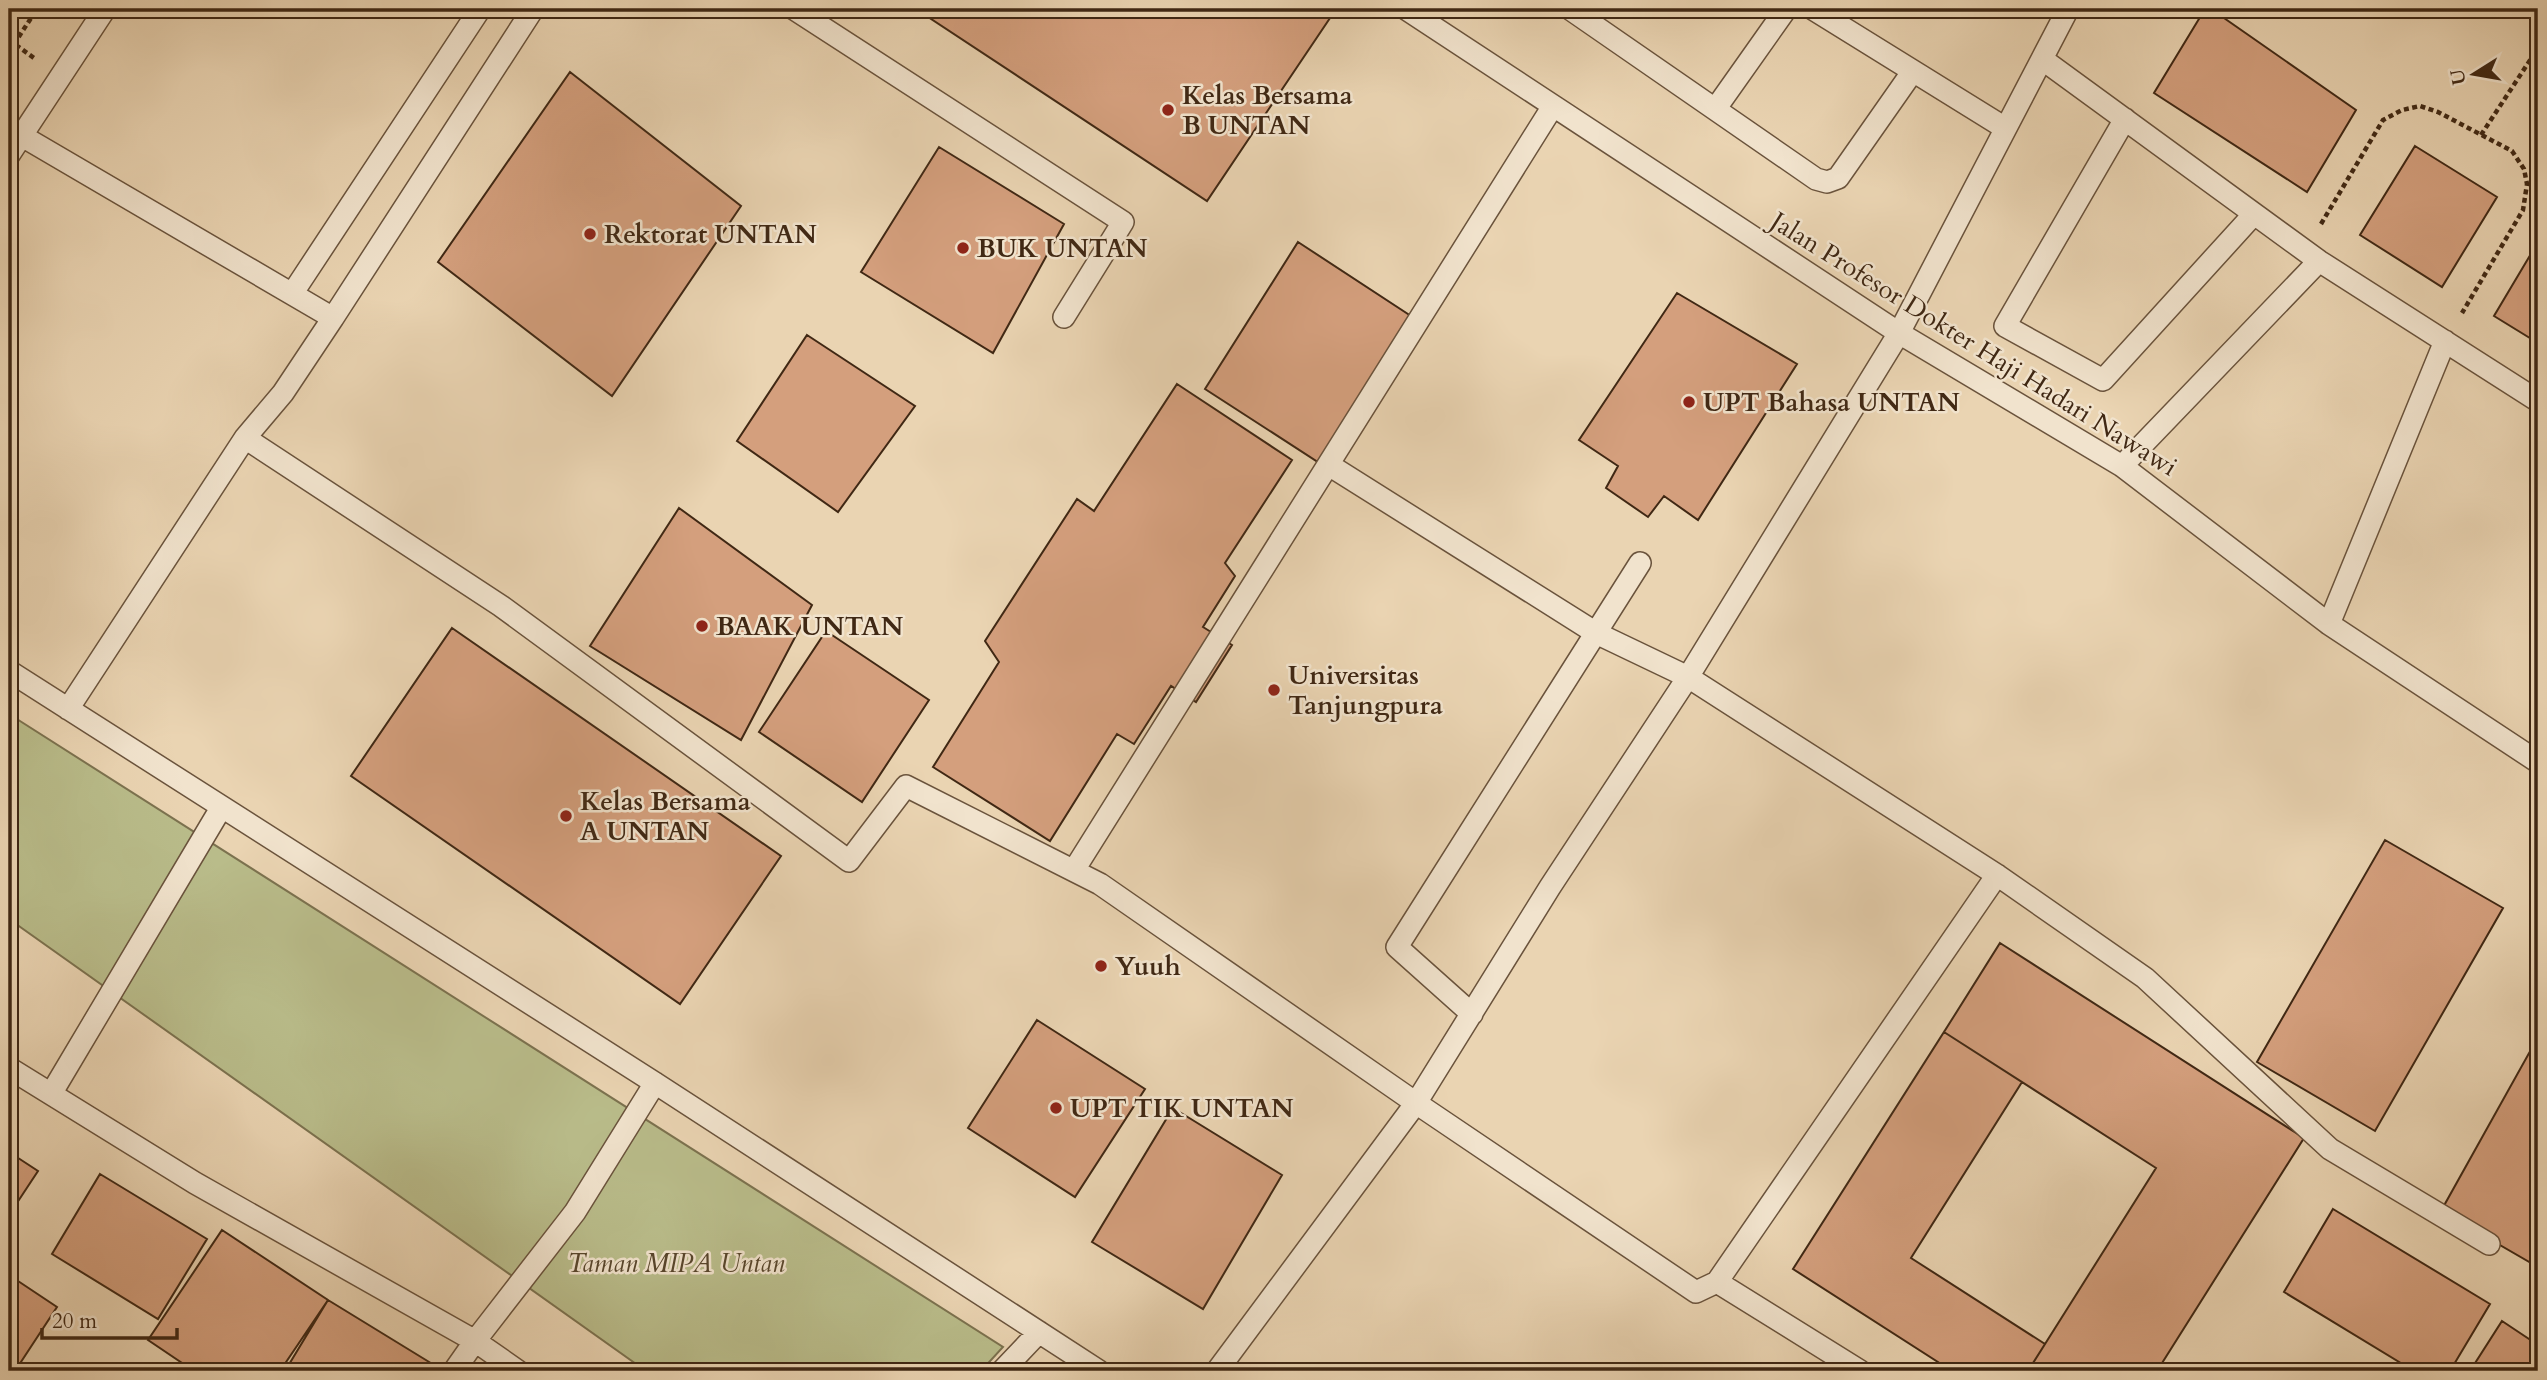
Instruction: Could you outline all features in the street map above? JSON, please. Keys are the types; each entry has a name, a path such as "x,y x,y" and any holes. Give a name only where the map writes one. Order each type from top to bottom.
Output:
{"lane":[{"path":"9,155 105,9"},
{"path":"292,294 480,9"},
{"path":"68,709 245,438 283,393 333,318 533,9"},
{"path":"794,9 1123,222 1064,317"},
{"name":"Jalan Profesor Dokter Haji Hadari Nawawi","path":"1406,9 1899,333 2122,466 2329,624 2538,762"},
{"path":"1716,108 1786,9"},
{"path":"1812,9 2005,128"},
{"path":"1217,1371 1416,1103 1550,887 1688,677 1899,333 2068,9"},
{"path":"1573,10 1816,179 1827,182 1838,178 1913,71"},
{"path":"2042,59 2312,256 2538,401"},
{"path":"1074,870 1553,106"},
{"path":"2125,120 2006,326 2103,380 2254,214"},
{"path":"22,136 333,318"},
{"path":"2122,466 2312,256"},
{"path":"2329,624 2445,341"},
{"path":"245,438 501,606 849,861 906,786 1074,870 1100,884 1696,1293 1717,1282 1997,875"},
{"path":"1329,465 1596,633 1688,677 1997,875 2145,978 2330,1149 2489,1244"},
{"path":"1472,1014 1397,947 1640,563"},
{"path":"9,671 655,1083 1099,1371"},
{"path":"51,1094 221,808"},
{"path":"9,1068 195,1183 475,1341 518,1371"},
{"path":"454,1371 575,1212 655,1083"},
{"path":"1717,1282 1860,1371"},
{"path":"1002,1371 1039,1332"}],"path":[{"path":"14,44 37,9"},
{"path":"2481,135 2538,48"},
{"path":"2312,256 2383,120 2402,110 2420,106 2438,112 2512,151 2524,169 2527,184 2523,210 2445,341"}],"green space":[{"name":"Taman MIPA Untan","path":"9,714 1003,1347 981,1371 646,1371 9,919"}],"building":[{"name":"Kelas Bersama B UNTAN","path":"916,9 1317,9 1330,18 1207,201"},
{"path":"2205,9 2211,9 2356,110 2307,192 2154,93"},
{"name":"Rektorat UNTAN","path":"570,72 741,206 612,396 438,262"},
{"path":"2415,146 2497,197 2442,287 2360,235"},
{"name":"BUK UNTAN","path":"939,147 1064,224 993,353 861,272"},
{"path":"1298,242 1414,318 1321,464 1205,389"},
{"path":"2538,242 2538,343 2494,316"},
{"name":"UPT Bahasa UNTAN","path":"1677,293 1797,364 1698,520 1664,496 1648,517 1606,488 1618,466 1579,440"},
{"path":"807,335 915,406 838,512 737,441"},
{"path":"1177,384 1292,460 1225,563 1235,576 1203,627 1232,645 1196,702 1171,686 1134,744 1117,734 1050,841 933,767 999,662 985,641 1077,499 1094,511"},
{"name":"BAAK UNTAN","path":"679,508 812,605 741,740 590,646"},
{"name":"Kelas Bersama A UNTAN","path":"452,628 781,856 680,1004 351,776"},
{"path":"826,631 929,700 862,802 759,732"},
{"path":"2385,840 2503,908 2375,1131 2257,1062"},
{"path":"2000,943 2304,1138 2157,1371 2028,1371 2156,1168 1944,1032"},
{"name":"UPT TIK UNTAN","path":"1037,1020 1145,1089 1075,1197 968,1128"},
{"path":"1944,1032 2022,1082 1911,1258 2045,1344 2028,1371 1952,1371 1793,1269"},
{"path":"2538,1037 2538,1267 2441,1211"},
{"path":"1173,1108 1282,1175 1203,1309 1092,1242"},
{"path":"9,1152 38,1171 9,1215"},
{"path":"100,1174 207,1239 158,1319 52,1254"},
{"path":"2333,1209 2490,1304 2450,1371 2414,1371 2284,1292"},
{"path":"222,1230 328,1300 280,1371 194,1371 148,1340"},
{"path":"9,1275 57,1307 15,1371 9,1371"},
{"path":"328,1300 434,1365 430,1371 285,1371"},
{"path":"2502,1321 2538,1345 2538,1371 2470,1371"}],"place":[{"name":"Kelas Bersama B UNTAN","path":"1168,110"},
{"name":"Rektorat UNTAN","path":"590,234"},
{"name":"BUK UNTAN","path":"963,248"},
{"name":"UPT Bahasa UNTAN","path":"1689,402"},
{"name":"BAAK UNTAN","path":"702,626"},
{"name":"Universitas Tanjungpura","path":"1274,690"},
{"name":"Kelas Bersama A UNTAN","path":"566,816"},
{"name":"Yuuh","path":"1101,966"},
{"name":"UPT TIK UNTAN","path":"1056,1108"}]}
